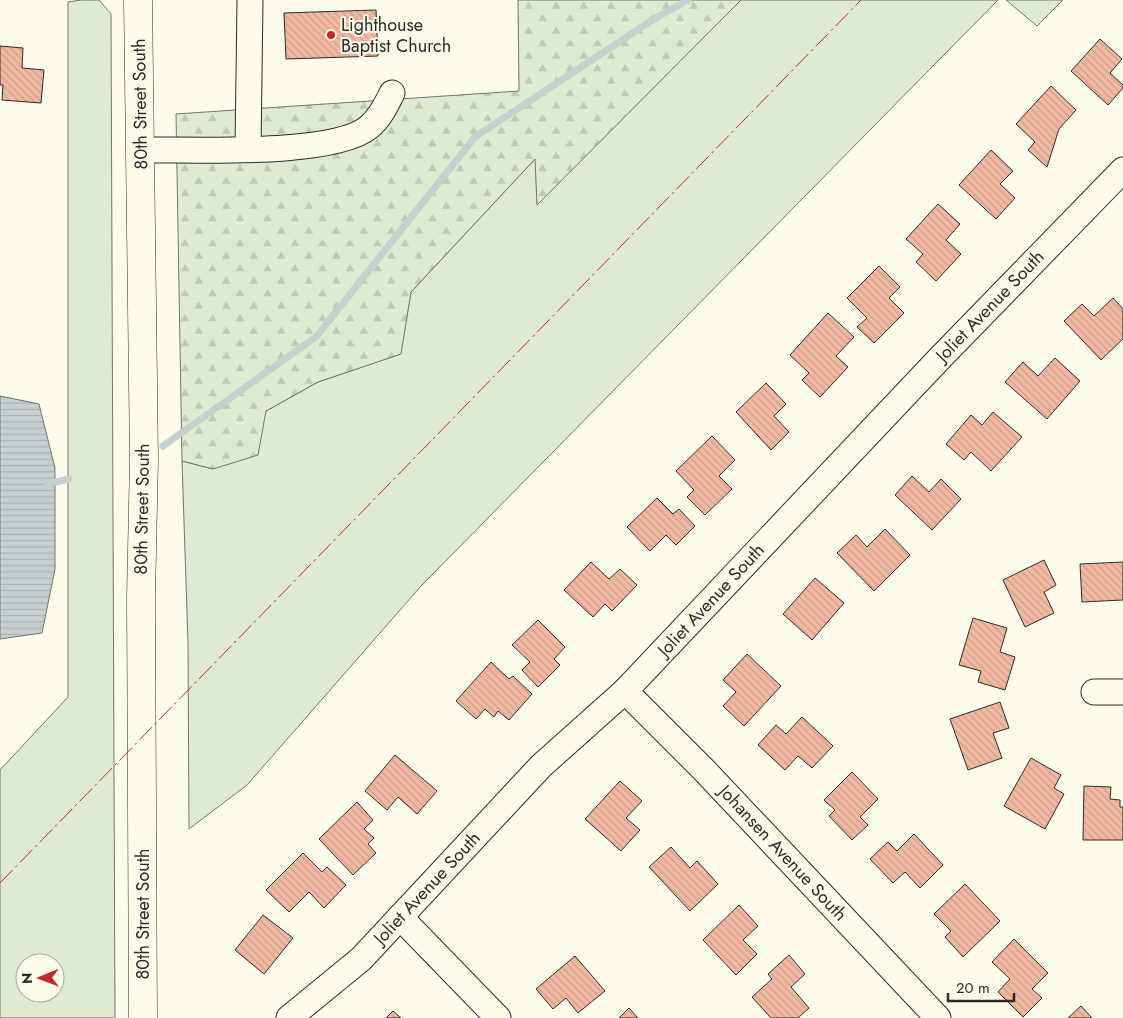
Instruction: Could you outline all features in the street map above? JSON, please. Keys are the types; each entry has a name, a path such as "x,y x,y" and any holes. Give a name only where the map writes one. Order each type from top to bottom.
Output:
{"main road":[{"name":"80th Street South","path":"138,0 144,459 141,597 143,1018"}],"street":[{"path":"248,149 250,0"},
{"path":"140,150 316,146 349,138 368,128 379,116 392,93"},
{"name":"Joliet Avenue South","path":"289,1018 361,959 541,766 625,691 940,358 1123,170"},
{"name":"Johansen Avenue South","path":"625,691 704,770 938,1018"},
{"path":"1094,692 1123,692"},
{"path":"400,917 498,1018"}],"green space":[{"path":"99,0 111,14 115,1018 0,1018 0,770 68,697 68,2"},
{"path":"518,0 741,0 537,205 535,159 411,292 401,354 318,382 266,411 258,455 213,469 182,461 176,114 519,91"},
{"path":"741,0 998,0 421,586 247,785 189,829 188,643 182,461 213,469 266,411 318,382 400,354 411,292 536,158 537,204"},
{"path":"1006,0 1063,0 1037,26"}],"shaded area":[{"path":"0,396 39,404 55,468 55,569 42,633 0,639"}],"building":[{"name":"Lighthouse Baptist Church","path":"376,10 378,56 286,59 284,13"},
{"path":"1100,39 1122,59 1110,73 1123,85 1123,88 1108,105 1071,71"},
{"path":"0,46 23,48 22,68 44,70 41,103 2,100 3,85 0,85"},
{"path":"1051,86 1076,110 1059,129 1047,167 1028,150 1035,142 1016,124"},
{"path":"991,150 1013,171 1000,184 1015,198 996,219 959,185"},
{"path":"938,204 960,224 946,240 961,254 936,281 916,262 923,254 906,239"},
{"path":"879,266 900,287 889,298 904,313 874,343 857,327 867,318 847,298"},
{"path":"1113,298 1123,309 1123,339 1101,360 1064,321 1082,304 1094,316"},
{"path":"828,313 854,337 836,356 848,367 820,397 802,380 809,373 790,355"},
{"path":"1055,358 1080,381 1047,419 1005,382 1023,362 1038,376"},
{"path":"766,383 786,404 774,416 789,432 771,450 736,412"},
{"path":"993,412 1022,437 991,471 971,452 964,460 946,444 971,415 982,425"},
{"path":"712,436 735,460 719,476 732,489 705,515 687,497 694,490 676,471"},
{"path":"912,476 929,492 941,479 961,499 932,530 895,495"},
{"path":"657,498 673,514 679,509 695,526 676,545 666,535 650,551 627,527"},
{"path":"885,529 910,555 874,591 837,553 856,535 867,547"},
{"path":"1044,560 1056,585 1044,592 1054,613 1025,627 1003,580"},
{"path":"591,562 609,579 620,569 637,585 612,611 605,604 593,617 564,590"},
{"path":"1123,562 1123,600 1082,602 1080,564"},
{"path":"815,578 844,603 812,640 783,614"},
{"path":"973,618 1007,628 1000,652 1015,657 1005,690 978,682 981,671 959,665"},
{"path":"538,620 565,647 554,659 560,665 538,687 522,670 530,662 512,645"},
{"path":"747,654 781,686 744,726 723,706 736,692 723,680"},
{"path":"491,662 509,679 513,676 532,694 509,720 498,711 494,717 485,709 476,719 456,701"},
{"path":"1000,702 1009,728 993,733 1002,758 968,770 950,719"},
{"path":"802,717 833,746 812,768 798,756 785,770 758,745 776,725 786,734"},
{"path":"395,755 437,791 417,814 398,797 387,810 365,791"},
{"path":"1031,758 1061,775 1054,788 1064,794 1045,829 1004,806"},
{"path":"852,772 878,799 860,817 868,825 852,840 829,816 835,810 824,800"},
{"path":"620,781 642,801 626,818 640,830 621,851 585,819"},
{"path":"1084,786 1111,787 1110,799 1120,800 1120,807 1123,807 1123,840 1083,840"},
{"path":"357,802 373,820 364,829 374,838 368,844 376,853 353,875 319,839"},
{"path":"914,834 943,865 920,888 905,872 893,883 870,859 888,842 897,851"},
{"path":"671,847 690,868 697,861 718,884 690,911 649,867"},
{"path":"303,853 322,872 327,867 346,885 324,908 309,892 289,912 266,890"},
{"path":"965,884 1000,921 963,957 945,937 951,931 934,914"},
{"path":"739,905 758,926 743,940 757,954 736,975 703,940"},
{"path":"263,915 293,938 264,974 235,950"},
{"path":"1014,939 1048,973 1032,989 1042,998 1023,1017 998,992 1010,979 992,962"},
{"path":"789,955 805,974 791,987 809,1008 798,1018 771,1018 752,997 772,979 768,974"},
{"path":"575,956 605,991 578,1013 566,998 553,1009 536,989"},
{"path":"1081,1006 1092,1018 1068,1018"},
{"path":"629,1008 638,1018 619,1018"},
{"path":"393,1011 401,1018 386,1018"}],"waterway":[{"path":"163,446 316,337 475,137 654,19 688,0"},
{"path":"47,484 69,479"}],"power":[{"path":"0,883 861,0"}],"place":[{"name":"Lighthouse Baptist Church","path":"331,35"}]}
